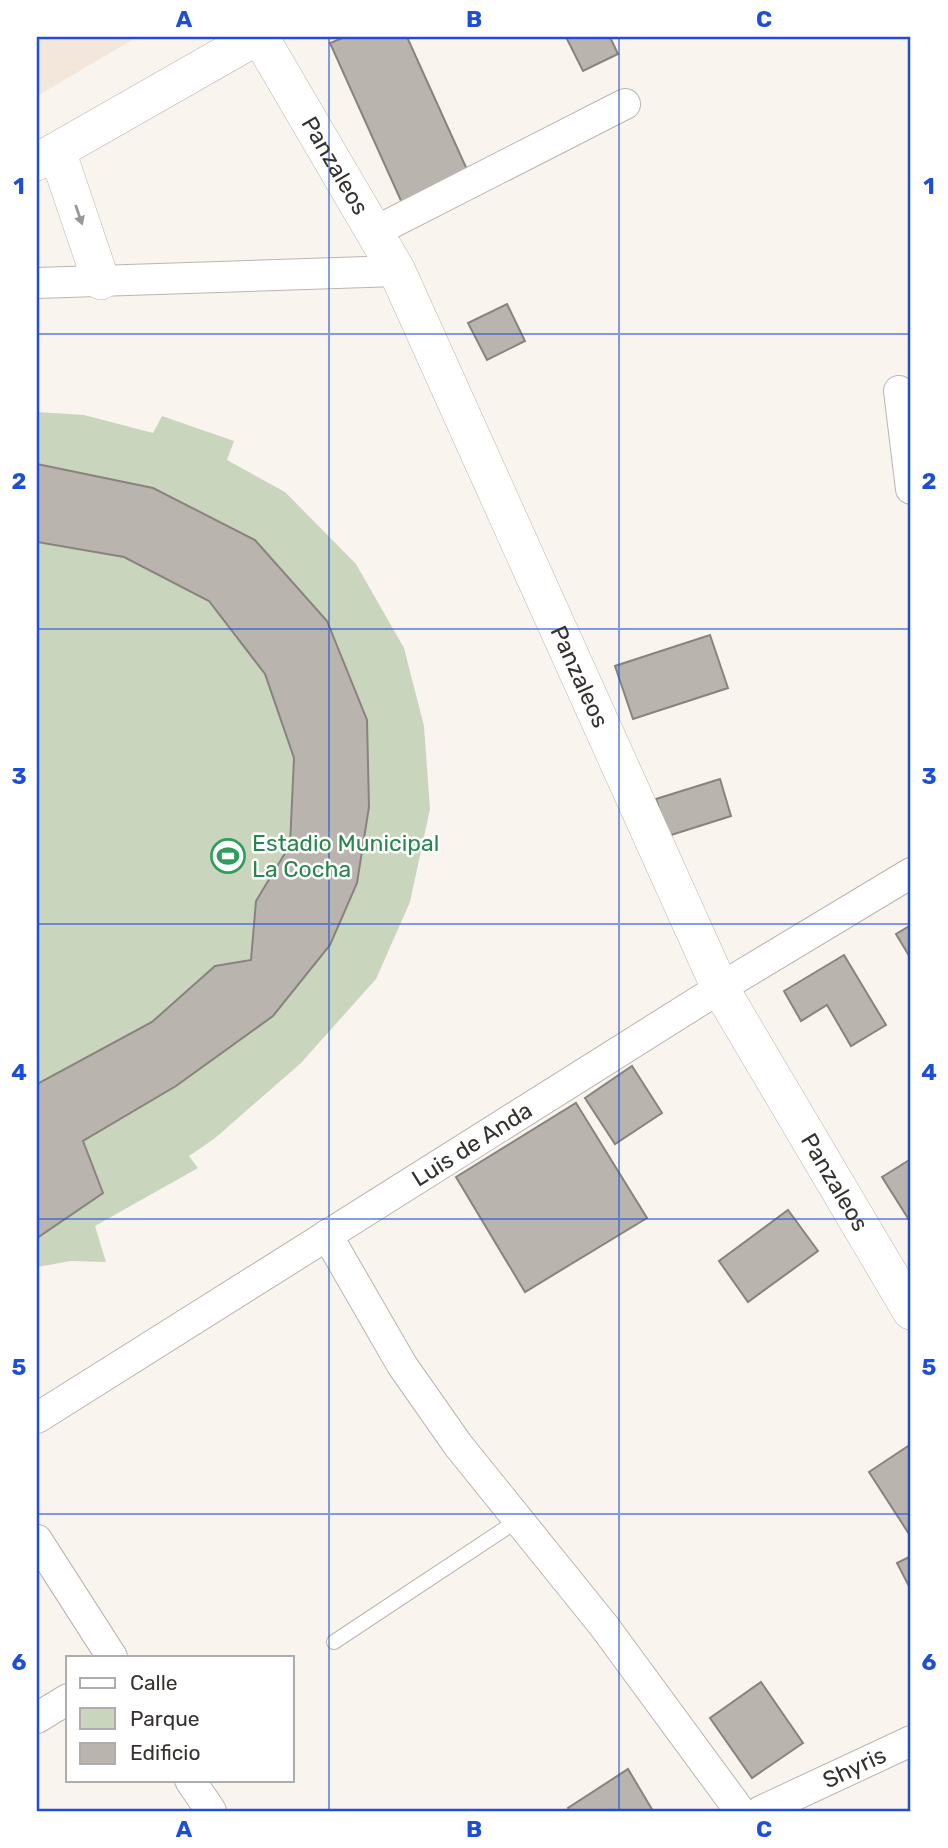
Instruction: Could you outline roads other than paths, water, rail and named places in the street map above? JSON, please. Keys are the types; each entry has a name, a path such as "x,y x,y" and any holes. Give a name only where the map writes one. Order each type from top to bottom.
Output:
{"street":[{"path":"101,281 47,156 258,37"},
{"name":"Panzaleos","path":"258,37 376,231 397,271 720,988 911,1311"},
{"path":"376,231 625,104"},
{"path":"37,283 397,271"},
{"path":"899,391 911,489"},
{"name":"Luis de Anda","path":"37,1418 720,988 911,873"},
{"path":"327,1235 402,1365 458,1445 604,1626 740,1811"},
{"path":"37,1540 111,1656"},
{"path":"37,1718 66,1700"},
{"name":"Shyris","path":"761,1811 911,1741"},
{"path":"191,1782 211,1811"}],"lane":[{"path":"334,1642 518,1520"}],"place":[{"name":"Estadio Municipal La Cocha","path":"228,856"}]}
